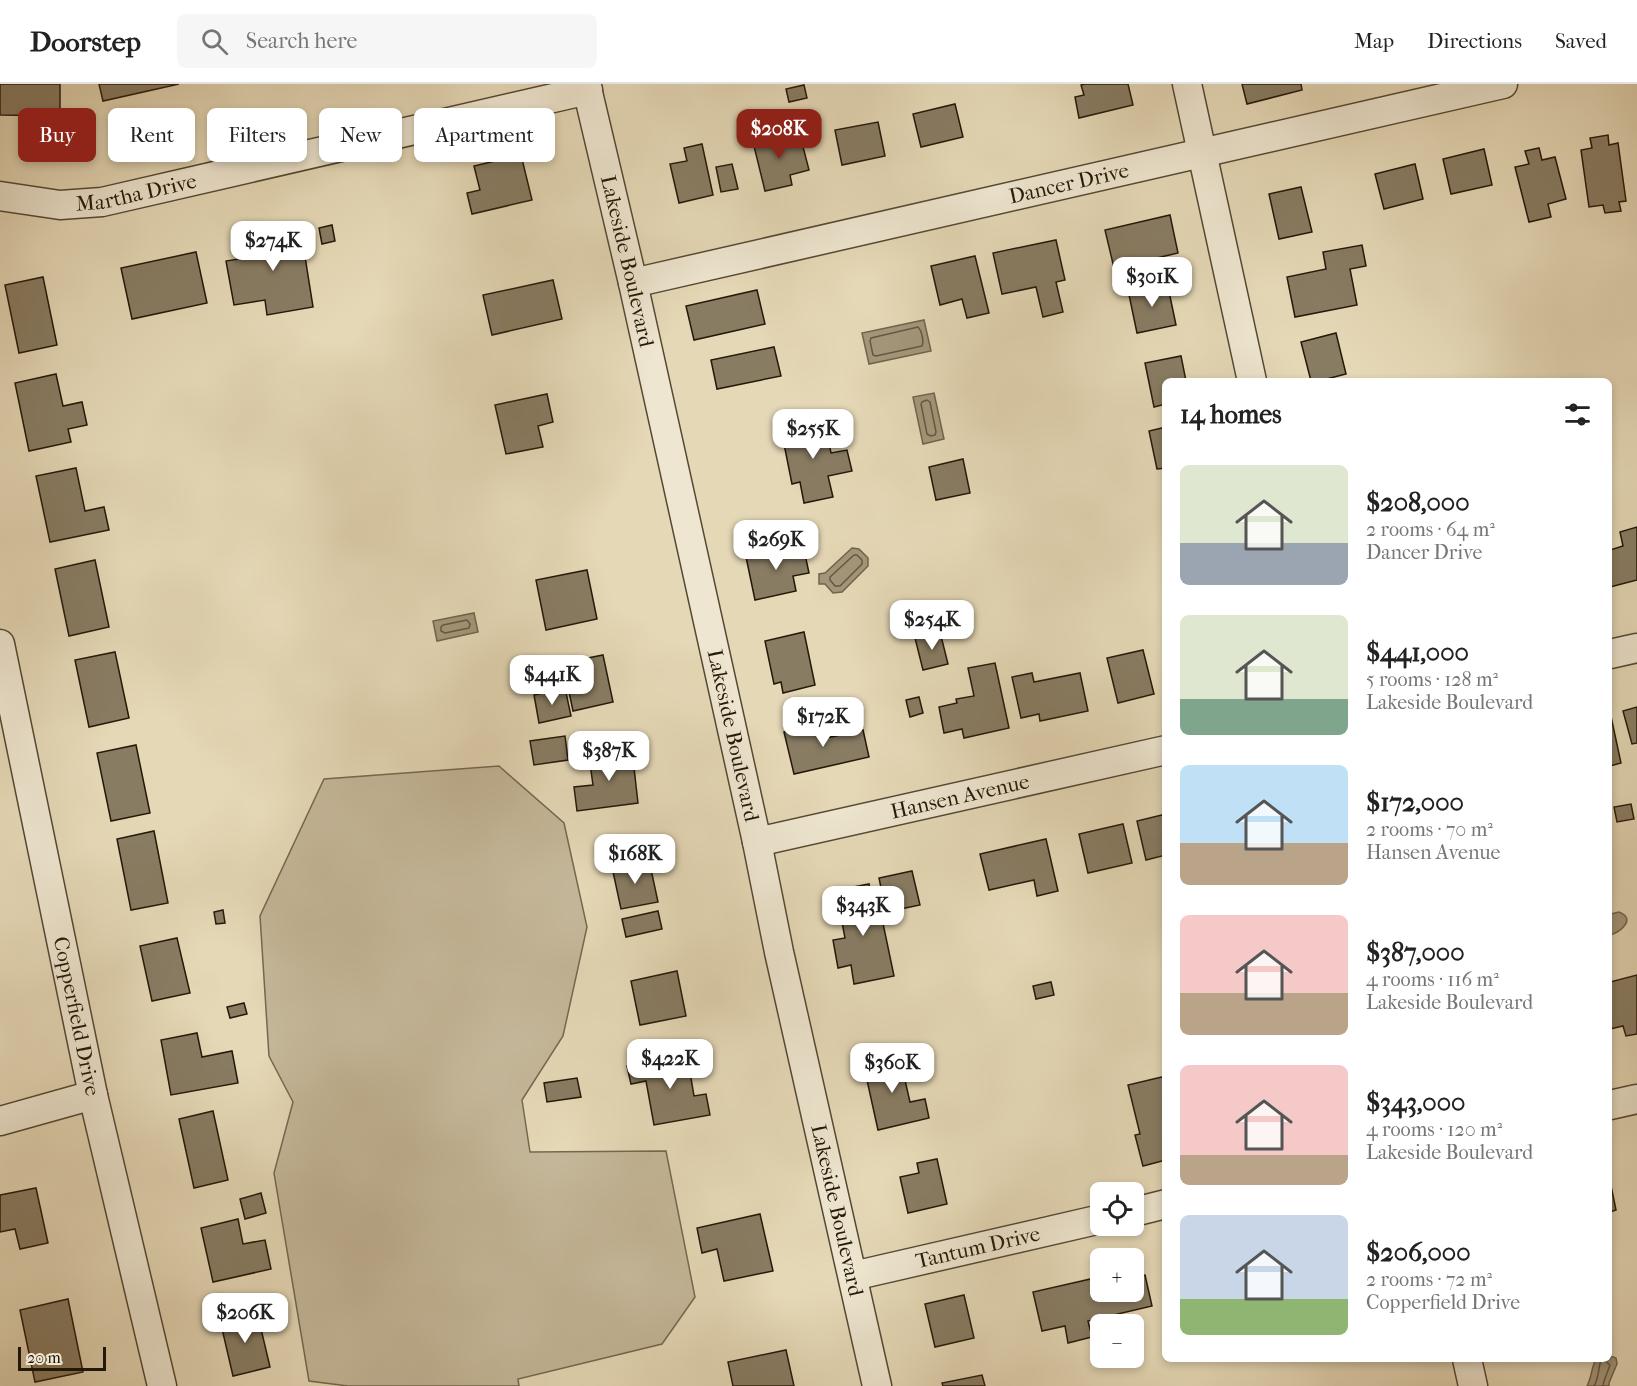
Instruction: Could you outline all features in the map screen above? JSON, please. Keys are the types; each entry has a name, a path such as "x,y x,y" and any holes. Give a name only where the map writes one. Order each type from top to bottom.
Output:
{"street":[{"path":"1187,84 1251,378"},
{"name":"Dancer Drive","path":"633,283 1503,84"},
{"name":"Martha Drive","path":"0,196 60,204 102,202 587,87"},
{"name":"Lakeside Boulevard","path":"587,87 633,283 877,1386"},
{"name":"Copperfield Drive","path":"0,644 93,1095 162,1386"},
{"path":"1612,654 1637,648"},
{"name":"Hansen Avenue","path":"757,842 1162,751"},
{"path":"0,1121 93,1095"},
{"path":"1612,1105 1637,1099"},
{"path":"1144,1210 1162,1205"},
{"name":"Tantum Drive","path":"852,1276 1090,1222"},
{"path":"1468,1362 1473,1386"}],"shaded area":[{"path":"499,766 564,823 587,927 563,1036 522,1100 530,1152 666,1151 695,1297 662,1344 518,1379 519,1386 348,1386 309,1381 274,1173 293,1102 269,1056 260,916 324,779"}],"water":[{"path":"924,320 931,351 869,364 862,333"},
{"path":"934,393 944,439 923,444 913,397"},
{"path":"852,548 859,549 868,558 868,566 842,592 833,593 825,584 819,584 819,574 825,573"},
{"path":"474,613 478,632 437,641 433,621"},
{"path":"1619,912 1627,918 1627,922 1612,934 1612,914"},
{"path":"1612,1357 1616,1358 1617,1364 1609,1386 1587,1386 1595,1362 1612,1362"}],"building":[{"path":"0,84 60,84 60,108 18,108 18,115 0,115"},
{"path":"99,84 179,84 103,101"},
{"path":"1128,84 1133,105 1079,118 1075,97 1084,95 1081,85"},
{"path":"1242,84 1301,84 1302,90 1247,104"},
{"path":"804,85 807,98 789,102 786,89"},
{"path":"955,104 963,137 921,147 913,114"},
{"path":"878,122 885,156 842,165 835,130"},
{"path":"777,132 779,144 801,139 809,170 790,175 792,185 765,191 752,138"},
{"path":"1608,135 1609,145 1618,143 1626,201 1619,202 1621,211 1605,213 1603,205 1589,207 1581,150 1592,148 1590,138"},
{"path":"702,144 713,195 679,203 670,164 687,161 684,148"},
{"path":"1539,148 1542,160 1555,157 1566,199 1548,204 1551,217 1529,222 1515,167 1529,164 1525,151"},
{"path":"1484,149 1492,185 1451,194 1443,159"},
{"path":"491,162 523,162 532,200 472,214 467,193 480,190 474,166"},
{"path":"732,164 738,189 721,192 716,167"},
{"path":"1415,164 1423,199 1384,209 1375,174"},
{"path":"1301,187 1312,232 1279,239 1269,194"},
{"path":"1170,215 1178,253 1114,268 1105,230"},
{"path":"300,225 313,307 267,315 265,300 234,305 226,261 257,256 253,232"},
{"path":"332,225 335,241 322,244 319,228"},
{"path":"1056,240 1065,280 1056,282 1063,312 1043,317 1036,287 1002,294 993,253"},
{"path":"1362,245 1366,266 1350,269 1357,305 1295,317 1287,277 1326,269 1323,252"},
{"path":"196,252 207,303 132,319 121,268"},
{"path":"975,256 989,313 967,318 962,299 940,305 931,266"},
{"path":"43,277 57,345 19,353 5,285"},
{"path":"553,280 562,319 492,335 483,295"},
{"path":"1167,282 1176,325 1137,333 1128,290"},
{"path":"757,290 765,324 694,340 686,306"},
{"path":"1336,333 1346,374 1331,378 1310,378 1301,342"},
{"path":"774,347 781,376 717,389 711,360"},
{"path":"1181,356 1185,378 1162,378 1162,405 1154,407 1145,363"},
{"path":"56,374 63,406 82,402 87,425 68,429 71,442 29,451 15,383"},
{"path":"547,394 553,422 538,426 543,447 506,454 495,405"},
{"path":"824,420 831,453 847,450 852,471 828,476 833,497 804,503 800,482 792,484 781,429"},
{"path":"1162,428 1162,468 1157,469 1149,431"},
{"path":"963,459 970,493 936,500 929,467"},
{"path":"76,468 85,511 104,507 109,530 50,542 36,476"},
{"path":"1637,527 1637,580 1612,586 1612,549 1623,546 1620,532"},
{"path":"803,545 809,573 793,576 796,591 755,600 746,557"},
{"path":"95,560 109,627 69,636 55,569"},
{"path":"587,570 597,619 546,630 536,580"},
{"path":"804,632 815,685 783,693 781,682 774,684 765,641"},
{"path":"940,632 948,664 923,670 915,638"},
{"path":"1143,650 1154,694 1118,703 1107,658"},
{"path":"115,652 129,718 89,727 75,660"},
{"path":"603,655 613,702 573,711 563,663"},
{"path":"995,663 1009,728 964,738 962,729 944,733 939,707 957,703 956,699 974,696 968,668"},
{"path":"1032,673 1034,682 1080,673 1088,711 1040,721 1039,714 1021,718 1012,677"},
{"path":"565,688 571,716 539,723 534,695"},
{"path":"919,697 923,713 910,717 906,700"},
{"path":"1637,707 1637,743 1632,744 1623,711"},
{"path":"1612,721 1621,763 1612,765"},
{"path":"823,723 826,738 863,730 869,757 794,774 784,732"},
{"path":"565,736 568,760 534,765 530,741"},
{"path":"136,745 150,813 111,821 97,753"},
{"path":"632,750 638,803 577,811 574,787 593,785 589,756"},
{"path":"1631,804 1634,819 1617,822 1614,807"},
{"path":"1162,815 1162,856 1146,860 1137,821"},
{"path":"1123,824 1132,863 1088,873 1079,834"},
{"path":"154,831 168,903 131,910 117,839"},
{"path":"1046,839 1058,891 1037,896 1034,880 989,890 980,854"},
{"path":"649,860 658,902 621,909 612,867"},
{"path":"912,871 920,905 886,912 879,878"},
{"path":"869,884 874,911 880,909 894,976 854,984 851,965 838,968 833,940 845,938 841,917 844,917 838,890"},
{"path":"223,910 225,923 216,924 214,912"},
{"path":"658,911 662,929 626,937 622,919"},
{"path":"177,938 190,993 152,1001 140,946"},
{"path":"677,971 686,1016 640,1025 631,981"},
{"path":"1637,975 1637,1034 1626,1036 1623,1026 1612,1029 1612,981"},
{"path":"1051,982 1054,995 1036,999 1033,986"},
{"path":"244,1003 247,1014 230,1018 227,1007"},
{"path":"197,1033 202,1057 232,1051 238,1083 171,1095 161,1040"},
{"path":"899,1054 910,1102 925,1099 929,1118 878,1130 863,1062"},
{"path":"687,1055 694,1096 706,1094 710,1115 654,1125 646,1081 631,1084 627,1066"},
{"path":"1162,1077 1162,1161 1143,1166 1135,1135 1140,1134 1128,1085"},
{"path":"577,1078 581,1097 547,1102 544,1083"},
{"path":"213,1111 228,1180 194,1188 179,1119"},
{"path":"937,1159 947,1204 908,1213 900,1177 919,1173 917,1163"},
{"path":"36,1188 48,1243 20,1249 15,1229 0,1232 0,1195"},
{"path":"1612,1191 1616,1210 1612,1211"},
{"path":"261,1193 266,1213 245,1219 240,1199"},
{"path":"760,1214 773,1271 724,1281 717,1249 702,1253 697,1228"},
{"path":"238,1219 243,1244 265,1240 271,1269 213,1282 201,1228"},
{"path":"1144,1275 1152,1306 1118,1314 1090,1314 1088,1321 1090,1338 1068,1343 1065,1326 1042,1331 1033,1292 1090,1279 1090,1302 1144,1302"},
{"path":"964,1295 974,1338 935,1347 925,1304"},
{"path":"68,1299 83,1372 35,1382 20,1310"},
{"path":"257,1312 270,1367 233,1376 220,1320"},
{"path":"786,1350 794,1386 733,1386 728,1362"},
{"path":"982,1375 985,1386 943,1386 942,1383"}]}
